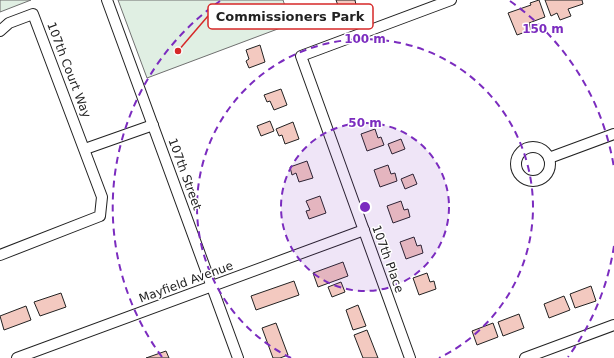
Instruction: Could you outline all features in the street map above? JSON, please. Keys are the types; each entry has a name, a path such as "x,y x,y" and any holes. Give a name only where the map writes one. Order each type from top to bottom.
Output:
{"street":[{"name":"107th Street","path":"107,0 238,358"},
{"name":"107th Place","path":"410,358 301,56 451,0"},
{"name":"107th Court Way","path":"0,31 9,22 33,14 102,197 100,216 0,255"},
{"path":"85,149 153,125"},
{"path":"549,158 614,134"},
{"name":"Mayfield Avenue","path":"17,358 364,230"},
{"path":"525,358 614,325"}],"green space":[{"path":"0,0 31,0 0,12"},
{"path":"118,0 283,0 291,24 147,78"}],"building":[{"path":"336,0 355,0 356,5 340,11"},
{"path":"539,0 545,17 529,23 531,30 517,35 508,13 531,5 530,3"},
{"path":"545,0 582,0 583,4 568,9 571,16 560,20 557,13 551,16"},
{"path":"260,45 265,62 249,68 246,61 249,59 246,50"},
{"path":"281,89 287,105 274,110 270,101 267,102 264,95"},
{"path":"270,121 274,131 261,136 257,126"},
{"path":"293,122 299,139 285,144 282,135 279,136 276,129"},
{"path":"375,129 378,138 381,137 384,145 367,151 361,134"},
{"path":"401,139 405,149 392,154 388,144"},
{"path":"307,161 313,178 299,182 296,173 292,175 290,167"},
{"path":"388,165 391,174 395,173 397,181 380,187 374,170"},
{"path":"413,174 417,184 405,189 401,179"},
{"path":"320,196 326,213 309,219 306,211 310,210 306,201"},
{"path":"401,201 404,210 408,209 410,217 393,223 387,206"},
{"path":"414,237 417,246 421,245 423,253 406,259 400,242"},
{"path":"343,262 348,276 318,287 313,273"},
{"path":"427,273 430,282 434,281 436,289 419,295 413,278"},
{"path":"294,281 299,295 256,310 251,296"},
{"path":"341,282 345,292 332,297 328,287"},
{"path":"591,286 596,301 575,308 570,294"},
{"path":"61,293 66,307 40,316 34,302"},
{"path":"564,296 570,310 549,318 544,304"},
{"path":"358,305 366,326 353,330 346,310"},
{"path":"26,306 31,320 4,330 0,316"},
{"path":"519,314 524,328 503,336 498,322"},
{"path":"276,323 288,355 280,358 273,358 262,328"},
{"path":"493,323 498,337 477,345 472,331"},
{"path":"367,330 378,358 363,358 354,335"},
{"path":"166,351 169,358 146,358"}],"place":[{"name":"Commissioners Park","path":"178,51"}]}
